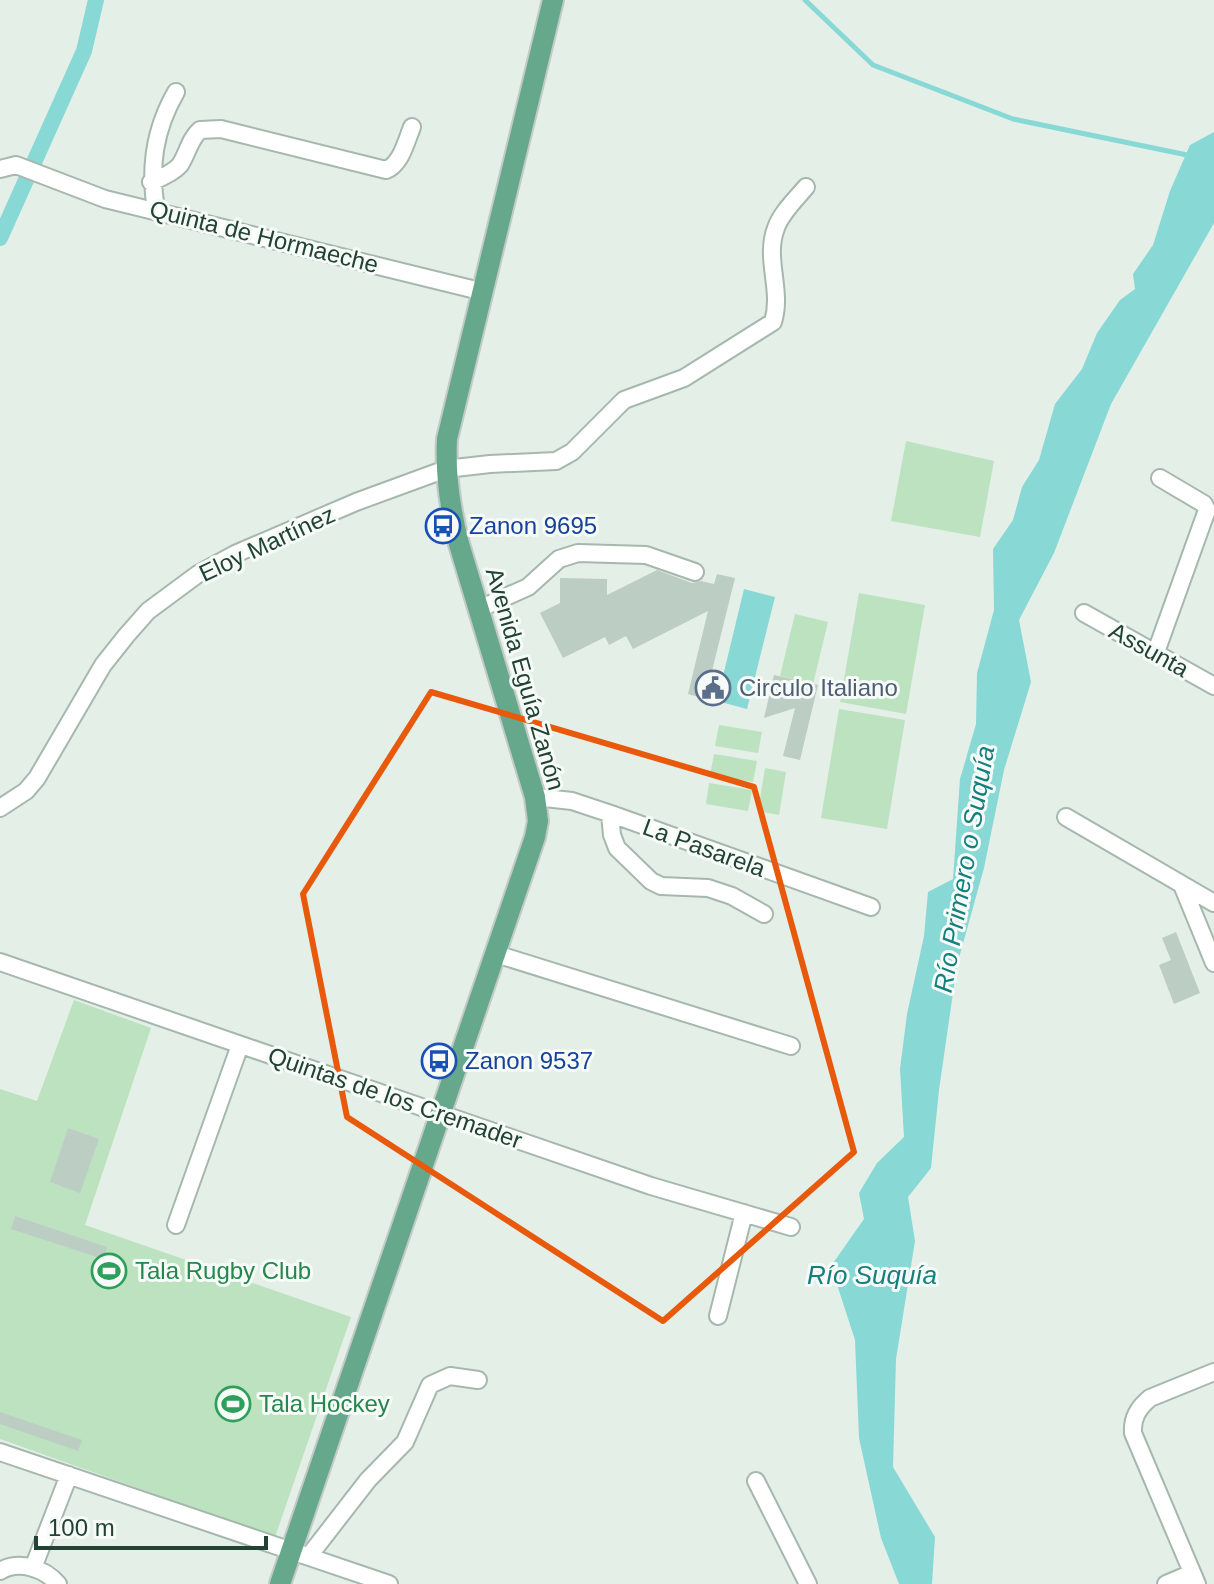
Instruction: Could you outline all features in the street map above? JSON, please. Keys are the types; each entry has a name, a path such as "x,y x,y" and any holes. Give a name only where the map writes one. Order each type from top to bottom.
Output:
{"main road":[{"name":"Avenida Eguía Zanón","path":"280,1584 300,1553 441,1112 532,850 538,821 535,797 449,505 446,469 447,439 553,0"}],"street":[{"path":"156,210 151,182 152,159 161,123 176,92"},
{"path":"151,182 181,164 191,139 200,130 221,129 386,170 397,162 412,127"},
{"name":"Quinta de Hormaeche","path":"8,167 46,176 105,199 484,292"},
{"name":"Eloy Martínez","path":"0,808 26,791 37,778 103,665 148,611 169,594 235,554 356,502 446,469 556,461 572,452 624,400 684,378 773,322 778,306 772,264 776,226 806,187"},
{"path":"1156,652 1207,510 1204,504 1160,478"},
{"path":"479,609 528,587 559,559 578,553 646,555 695,572"},
{"name":"Assunta","path":"1084,613 1214,686"},
{"name":"La Pasarela","path":"535,797 572,801 871,907"},
{"path":"610,814 617,848 651,881 661,886 708,888 732,896 764,914"},
{"path":"1066,817 1214,903"},
{"path":"1182,885 1214,963"},
{"path":"496,954 791,1046"},
{"name":"Quintas de los Cremader","path":"0,962 651,1186 791,1227"},
{"path":"176,1225 240,1045"},
{"path":"718,1316 744,1213"},
{"path":"1166,1584 1195,1579 1133,1433 1132,1424 1136,1414 1150,1398 1214,1372"},
{"path":"300,1553 405,1442 430,1385 450,1376 478,1380"},
{"path":"0,1452 389,1584"},
{"path":"33,1568 69,1475"},
{"path":"756,1481 808,1584"},
{"path":"0,1571 18,1565 33,1568 58,1584"}],"highlighted area":[{"path":"431,692 754,787 854,1152 663,1321 347,1117 303,894"}],"green space":[{"path":"906,441 994,461 980,537 891,521"},
{"path":"859,593 925,605 906,714 840,702"},
{"path":"795,614 828,622 813,684 780,676"},
{"path":"839,709 905,720 887,829 821,818"},
{"path":"719,725 762,732 758,753 715,746"},
{"path":"714,754 757,761 753,782 710,775"},
{"path":"765,768 786,772 779,815 758,811"},
{"path":"709,783 752,790 748,811 706,804"},
{"name":"Tala Rugby Club","path":"74,1000 151,1028 85,1225 351,1317 275,1537 0,1439 0,1089 37,1101"}],"water":[{"name":"Río Suquía","path":"1214,132 1214,223 1111,404 1054,553 1019,620 1031,682 1004,770 984,868 957,965 931,1168 908,1197 915,1241 896,1359 893,1467 935,1537 932,1584 899,1584 881,1538 859,1438 855,1340 831,1266 864,1219 859,1193 877,1163 904,1137 900,1069 907,1014 924,936 928,892 953,879 960,779 976,724 977,673 994,610 993,549 1013,520 1022,487 1039,460 1055,404 1082,369 1097,333 1120,300 1135,289 1133,274 1153,245 1170,191 1190,145"},
{"path":"744,589 775,597 747,709 717,701"}],"building":[{"path":"657,570 692,583 701,581 714,584 717,574 735,578 705,699 688,694 708,611 633,649 626,636 609,645 605,637 563,658 540,613 560,603 560,578 607,579 607,595"},
{"path":"774,675 818,685 800,760 783,756 795,708 764,718"},
{"path":"1176,932 1200,993 1174,1004 1159,965 1171,960 1162,938"},
{"path":"68,1128 99,1139 80,1193 50,1182"},
{"path":"15,1216 107,1247 103,1259 11,1229"},
{"path":"0,1412 82,1440 78,1451 0,1424"}],"waterway":[{"path":"0,238 84,51 96,0"},
{"path":"805,0 873,65 1013,119 1192,156"}],"place":[{"name":"Zanon 9695","path":"443,526"},
{"name":"Circulo Italiano","path":"713,688"},
{"name":"Zanon 9537","path":"439,1061"},
{"name":"Tala Rugby Club","path":"109,1271"},
{"name":"Tala Hockey","path":"233,1404"}],"water label":[{"name":"Río Primero o Suquía","path":"964,869"}]}
